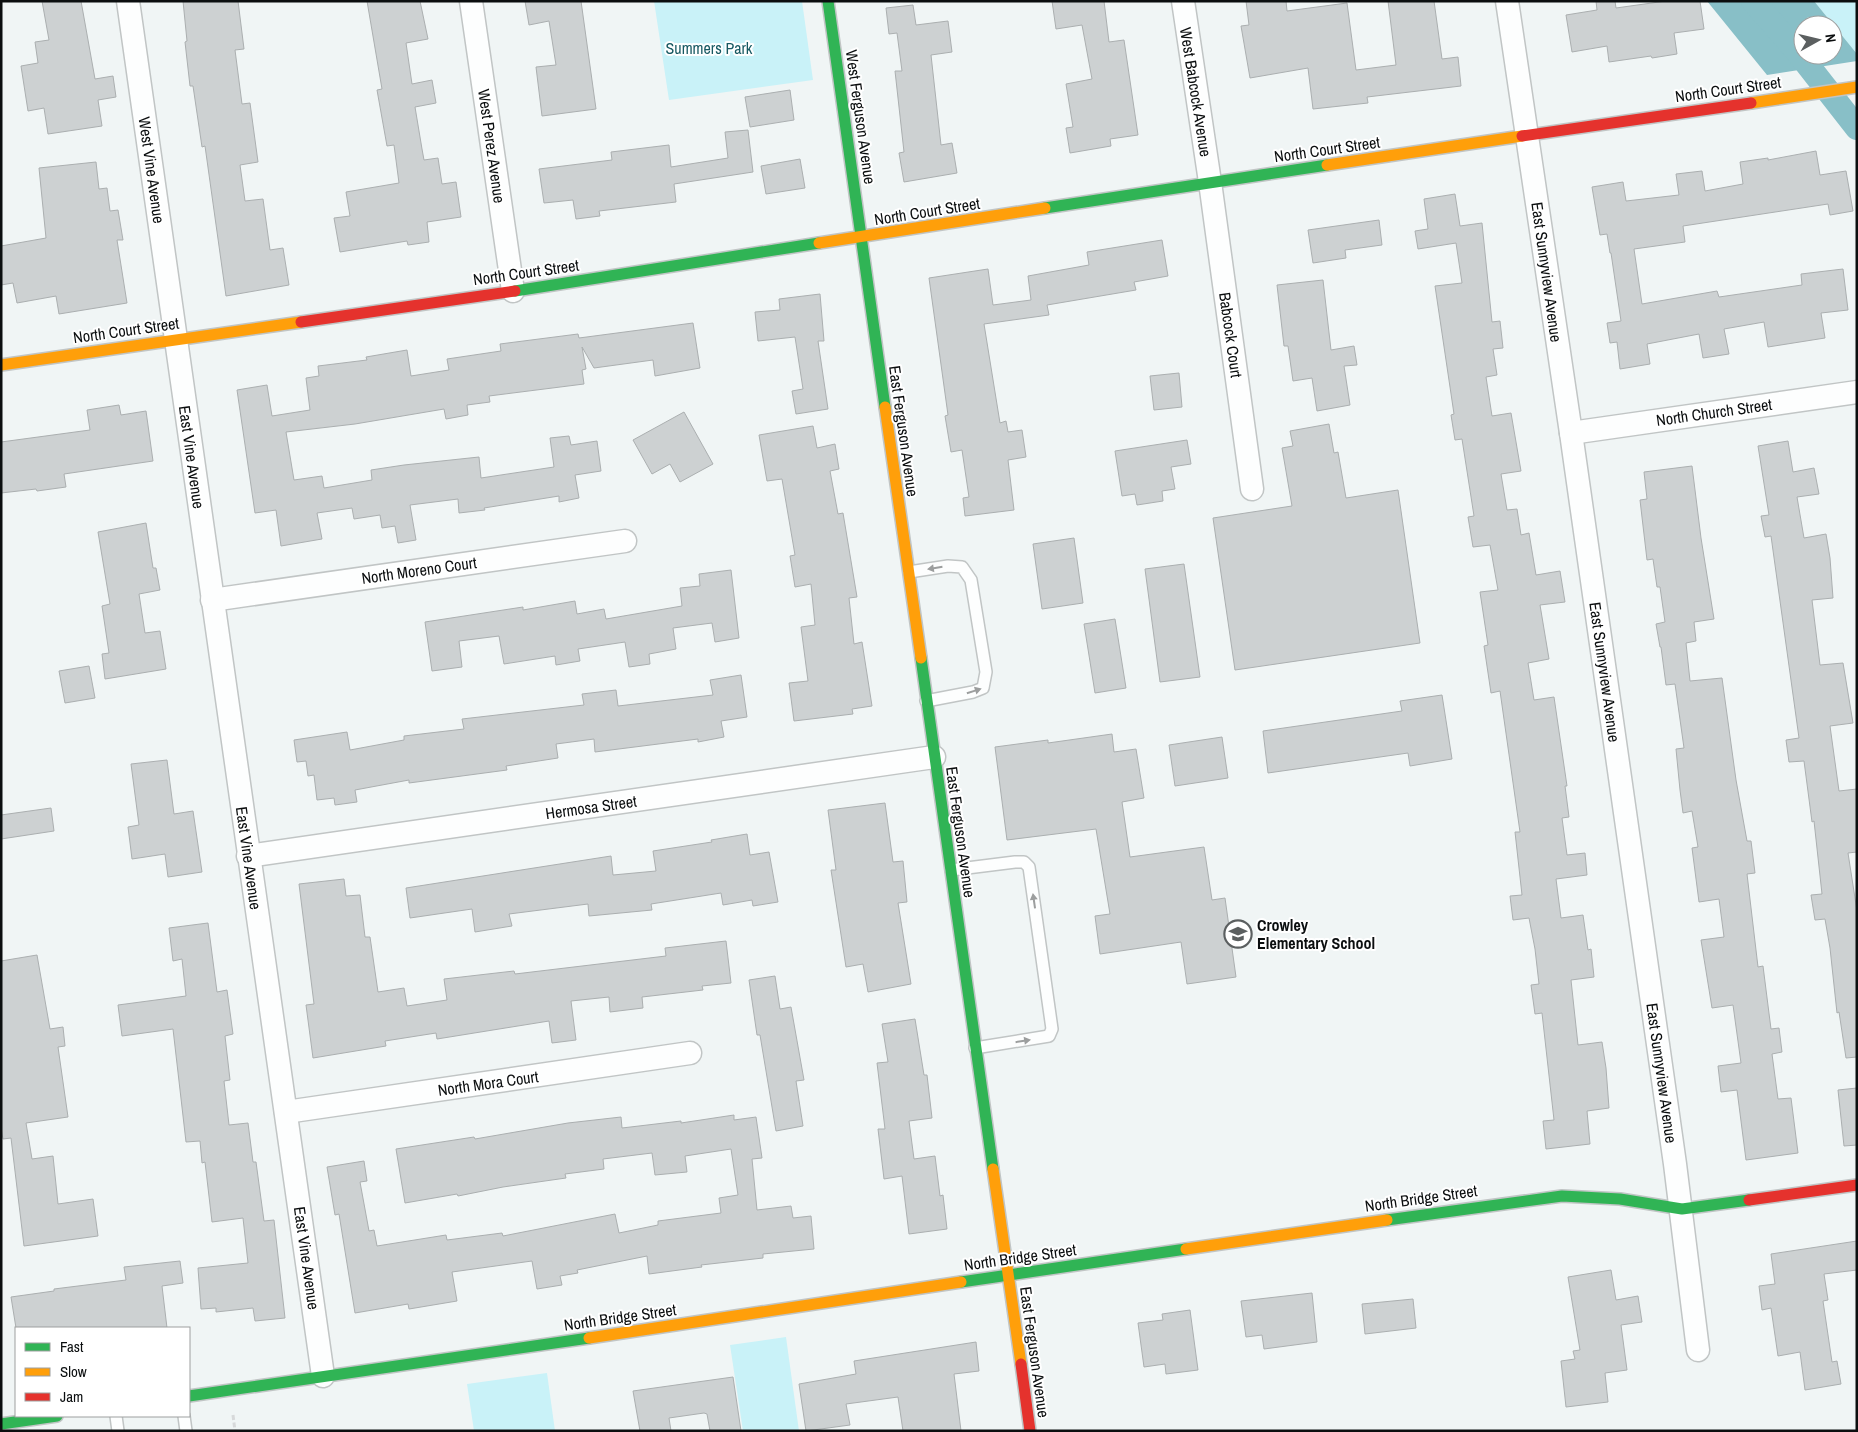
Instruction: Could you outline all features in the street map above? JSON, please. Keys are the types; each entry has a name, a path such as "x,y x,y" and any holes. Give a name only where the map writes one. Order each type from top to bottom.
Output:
{"street":[{"name":"West Vine Avenue","path":"128,1 176,339"},
{"name":"West Perez Avenue","path":"471,1 513,290"},
{"name":"West Ferguson Avenue","path":"828,1 861,238"},
{"name":"West Babcock Avenue","path":"1182,1 1210,182"},
{"name":"East Sunnyview Avenue","path":"1507,1 1682,1209 1698,1350"},
{"name":"North Court Street","path":"1,365 861,238 1210,182 1768,99 1857,88"},
{"name":"Babcock Court","path":"1210,182 1252,489"},
{"name":"East Ferguson Avenue","path":"861,238 1030,1431"},
{"name":"East Vine Avenue","path":"176,339 323,1376"},
{"name":"North Church Street","path":"1571,433 1857,392"},
{"name":"North Moreno Court","path":"212,600 625,540"},
{"name":"Hermosa Street","path":"248,856 934,757"},
{"name":"North Mora Court","path":"286,1112 690,1054"},
{"name":"North Bridge Street","path":"190,1396 1482,1206 1562,1196 1620,1199 1682,1209 1857,1185"},
{"path":"1,1424 50,1417"}],"lane":[{"path":"907,572 948,566 962,567 971,580 986,672 983,688 973,692 926,701"},
{"path":"950,871 1015,862 1024,862 1029,867 1052,1029 1049,1036 975,1048"},
{"path":"116,1417 118,1431"},
{"path":"184,1417 186,1431"}],"green space":[{"name":"Summers Park","path":"654,1 802,1 813,80 669,100"},
{"path":"1814,1 1857,1 1857,54 1843,37 1843,15 1825,15"},
{"path":"786,1337 799,1431 743,1431 730,1345"},
{"path":"547,1373 555,1431 474,1431 467,1384"}],"shaded area":[{"path":"1707,1 1814,1 1825,15 1793,15 1793,65 1831,65 1767,75"},
{"path":"1843,37 1857,54 1857,61 1843,63"}],"building":[{"path":"42,1 81,1 95,79 113,76 116,97 98,100 102,126 48,134 44,108 28,111 21,66 38,63 35,42 49,40"},
{"path":"183,1 238,1 244,49 235,50 242,104 250,103 258,162 240,165 245,201 263,199 270,250 283,248 289,285 226,296 205,146 202,147 193,86 190,86"},
{"path":"367,1 420,1 428,39 406,43 412,84 432,80 436,103 415,107 424,160 438,158 442,184 456,182 461,217 427,222 429,242 408,245 407,241 340,252 334,218 350,216 346,192 399,183 394,145 387,146 377,90 382,89"},
{"path":"525,1 581,1 596,109 542,116 536,67 556,65 549,21 529,25"},
{"path":"1052,1 1104,1 1109,42 1124,40 1138,135 1110,139 1111,146 1070,153 1066,128 1073,127 1066,84 1092,79 1082,25 1056,29"},
{"path":"1246,1 1286,1 1287,11 1347,3 1356,70 1396,65 1388,1 1434,1 1442,59 1458,57 1461,86 1367,97 1368,103 1313,109 1308,68 1250,78 1241,26 1249,25"},
{"path":"1596,1 1615,1 1616,8 1666,1 1700,1 1704,29 1674,33 1677,54 1609,62 1607,46 1572,52 1566,15 1597,10"},
{"path":"913,5 916,25 948,21 952,52 931,55 941,145 952,143 957,173 904,182 899,153 904,152 895,71 902,71 897,33 889,34 886,8"},
{"path":"790,90 794,120 750,127 745,97"},
{"path":"748,130 753,172 674,184 676,202 599,211 600,216 576,219 573,200 544,203 539,169 612,160 611,152 669,145 671,167 728,158 725,132"},
{"path":"1816,151 1820,175 1846,171 1853,211 1830,215 1828,204 1683,226 1685,242 1634,249 1642,304 1717,291 1719,297 1802,285 1801,274 1843,269 1848,310 1821,313 1825,338 1768,347 1764,322 1724,329 1729,354 1703,358 1699,334 1647,344 1650,364 1620,369 1617,342 1610,343 1607,323 1621,321 1611,253 1607,234 1600,235 1592,187 1623,182 1626,201 1679,195 1676,174 1702,171 1705,191 1743,184 1740,162 1768,158 1768,160"},
{"path":"800,159 805,188 766,194 761,166"},
{"path":"96,162 99,189 107,188 110,211 118,210 123,240 117,240 127,303 59,314 56,296 17,303 13,283 1,285 1,246 46,238 39,168"},
{"path":"1455,194 1460,226 1482,223 1492,322 1500,321 1503,348 1493,349 1497,375 1486,377 1492,416 1511,413 1521,471 1501,474 1507,510 1517,509 1521,535 1529,533 1536,575 1560,571 1565,602 1540,605 1549,659 1528,663 1534,700 1554,697 1567,786 1565,786 1569,817 1562,818 1567,855 1585,853 1587,875 1556,879 1561,918 1583,915 1588,950 1591,949 1594,977 1571,980 1578,1045 1602,1042 1606,1068 1609,1108 1587,1111 1590,1144 1546,1149 1543,1121 1554,1120 1542,1013 1535,1014 1531,985 1539,984 1535,949 1529,918 1513,920 1510,896 1522,895 1515,832 1520,832 1500,691 1491,693 1484,646 1488,645 1480,592 1498,590 1490,545 1473,547 1468,517 1474,516 1462,439 1455,440 1451,415 1454,414 1435,286 1462,283 1456,243 1418,249 1415,231 1428,229 1424,199"},
{"path":"1379,220 1382,245 1345,250 1346,258 1313,263 1308,230"},
{"path":"1162,240 1168,276 1134,282 1136,290 1047,305 1049,315 984,324 1000,423 1006,421 1008,432 1022,430 1026,457 1008,460 1014,510 965,516 963,498 969,497 962,450 951,452 945,416 948,415 929,278 988,269 993,305 1031,300 1028,276 1089,265 1087,252"},
{"path":"1323,280 1331,350 1354,346 1357,365 1344,366 1350,405 1317,411 1312,378 1293,381 1288,346 1284,346 1277,285"},
{"path":"820,294 824,341 818,341 828,409 796,414 792,391 803,389 795,337 758,341 755,312 780,310 779,299"},
{"path":"693,323 700,368 655,376 653,360 594,368 582,347 586,369 582,370 584,384 489,396 490,402 467,405 468,415 446,419 444,409 355,424 286,432 294,480 322,476 324,488 372,480 371,470 479,457 481,478 554,467 550,438 569,436 571,445 597,441 601,471 575,475 579,498 559,502 559,496 459,513 458,499 410,505 416,540 398,543 395,526 382,528 380,515 354,519 352,508 317,513 322,539 281,546 276,510 255,513 237,390 267,385 272,416 310,410 306,378 319,376 318,366 367,360 366,357 407,350 411,376 449,370 447,359 501,351 500,344 578,334 579,338"},
{"path":"1179,373 1182,407 1154,410 1150,376"},
{"path":"119,405 121,415 146,411 153,461 64,474 66,487 1,493 1,442 90,430 87,410"},
{"path":"684,412 713,464 680,482 670,464 652,474 633,440"},
{"path":"1329,424 1334,453 1338,452 1346,498 1398,490 1420,643 1235,670 1213,518 1292,506 1282,448 1293,446 1290,431"},
{"path":"813,426 817,448 835,444 839,469 830,471 838,514 843,513 857,597 849,598 854,644 862,642 872,706 852,709 853,714 794,721 789,683 808,681 801,627 815,625 811,584 795,587 790,556 795,555 782,479 767,481 759,435"},
{"path":"1187,440 1191,464 1171,467 1175,489 1162,491 1163,501 1137,505 1135,494 1122,496 1115,451"},
{"path":"1788,441 1793,472 1814,468 1819,494 1797,497 1804,538 1826,534 1830,558 1833,598 1812,600 1820,665 1843,663 1853,723 1830,726 1839,791 1857,789 1857,852 1848,853 1857,911 1857,1057 1846,1058 1839,1012 1837,1013 1825,919 1815,920 1811,895 1822,894 1814,821 1812,822 1804,761 1789,762 1786,740 1799,738 1771,536 1765,537 1761,516 1769,515 1758,446"},
{"path":"1692,466 1714,619 1694,622 1696,641 1686,643 1690,681 1722,678 1736,780 1747,841 1751,841 1755,873 1747,874 1758,967 1763,966 1771,1029 1779,1028 1782,1052 1772,1054 1778,1099 1791,1098 1798,1153 1746,1160 1737,1090 1721,1092 1718,1066 1741,1063 1733,1005 1712,1008 1701,940 1724,937 1719,899 1699,902 1692,848 1698,847 1692,811 1683,813 1680,790 1676,749 1684,748 1675,684 1666,685 1656,624 1665,622 1660,587 1657,587 1653,559 1647,560 1640,500 1647,499 1644,472"},
{"path":"146,523 153,568 156,568 160,590 139,594 145,633 160,631 166,669 105,679 102,654 109,653 102,606 110,604 98,532"},
{"path":"1074,538 1083,603 1042,609 1033,544"},
{"path":"1184,564 1200,677 1160,682 1145,569"},
{"path":"731,570 739,638 715,642 712,623 673,628 676,649 649,654 650,664 629,667 625,642 578,649 580,661 556,665 555,656 504,664 499,636 459,641 462,667 432,671 425,622 523,607 523,610 575,601 577,614 604,609 606,619 682,606 680,588 700,586 699,574"},
{"path":"1115,619 1126,688 1095,693 1084,624"},
{"path":"89,666 95,698 65,703 59,671"},
{"path":"741,675 747,717 721,721 724,737 698,742 698,739 595,752 594,739 556,744 558,758 506,766 507,770 409,783 409,780 355,790 357,802 335,805 334,798 317,800 314,775 308,776 306,761 297,762 294,740 347,732 350,750 404,740 404,736 464,729 462,719 584,705 582,694 616,690 618,706 713,695 710,680"},
{"path":"1442,695 1452,759 1410,766 1408,753 1268,773 1263,731 1402,711 1400,701"},
{"path":"1112,734 1114,752 1136,749 1144,798 1122,802 1130,857 1204,847 1212,900 1225,898 1236,977 1187,984 1181,942 1100,954 1095,916 1110,914 1096,829 1007,840 995,747 1048,740 1048,743"},
{"path":"1222,737 1228,778 1175,786 1169,745"},
{"path":"167,760 174,814 193,811 202,872 168,877 165,854 132,859 128,827 139,825 131,764"},
{"path":"885,803 893,862 903,861 907,902 898,903 911,984 868,992 863,964 846,967 831,870 836,870 828,810"},
{"path":"51,808 54,831 1,839 1,815"},
{"path":"747,834 750,855 769,852 778,902 753,906 752,900 723,905 721,893 651,904 652,910 589,916 588,904 509,914 512,926 475,932 472,909 410,918 406,888 611,856 613,875 656,871 653,851 712,842 711,840"},
{"path":"344,879 346,896 360,895 365,937 370,937 378,992 404,988 407,1006 447,1000 444,979 514,971 515,974 666,956 665,948 726,941 731,983 702,986 703,990 642,997 643,1008 610,1012 609,997 571,1001 576,1040 552,1043 549,1021 437,1039 436,1033 385,1041 386,1046 313,1058 306,1005 314,1004 299,884"},
{"path":"208,923 217,992 227,990 233,1034 225,1036 230,1080 224,1081 229,1125 248,1123 253,1162 256,1162 264,1221 274,1220 285,1318 255,1321 253,1308 216,1312 216,1308 201,1309 198,1268 248,1263 243,1218 212,1222 205,1162 202,1163 200,1141 186,1142 173,1029 122,1036 118,1005 186,996 182,959 173,961 169,928"},
{"path":"37,955 50,1029 63,1027 65,1046 58,1047 68,1117 26,1123 32,1159 53,1156 58,1204 93,1199 98,1236 24,1246 11,1138 3,1139 1,1128 1,961"},
{"path":"775,976 780,1009 791,1007 804,1080 796,1081 803,1126 776,1131 760,1035 757,1035 749,980"},
{"path":"915,1019 924,1075 927,1075 932,1118 909,1121 914,1159 935,1156 940,1196 943,1195 947,1229 909,1234 902,1176 884,1179 878,1129 885,1129 877,1063 888,1062 882,1024"},
{"path":"1857,1088 1857,1145 1844,1146 1838,1090"},
{"path":"734,1115 734,1120 756,1117 762,1158 752,1159 757,1210 791,1206 793,1218 811,1216 814,1249 763,1254 763,1258 701,1265 702,1267 649,1274 647,1256 577,1270 578,1273 560,1276 562,1285 537,1289 532,1261 452,1272 457,1301 409,1309 408,1304 355,1313 339,1214 335,1215 327,1167 364,1161 367,1181 360,1182 369,1231 374,1230 377,1246 446,1235 447,1240 502,1233 503,1236 615,1214 619,1233 658,1225 658,1221 721,1213 719,1198 738,1195 731,1149 685,1156 687,1172 655,1175 652,1153 603,1159 604,1169 565,1174 566,1178 405,1203 396,1149 474,1137 475,1139 568,1123 621,1117 622,1128 681,1121 681,1123"},
{"path":"1857,1241 1857,1270 1824,1274 1828,1300 1823,1301 1832,1362 1837,1361 1841,1384 1805,1390 1800,1352 1778,1356 1771,1308 1762,1310 1759,1286 1775,1284 1771,1254"},
{"path":"180,1261 183,1283 162,1286 167,1327 16,1327 11,1297 54,1291 54,1289 126,1280 124,1267"},
{"path":"1611,1270 1616,1300 1638,1296 1642,1322 1621,1325 1627,1370 1605,1373 1608,1402 1566,1407 1561,1361 1575,1359 1573,1351 1580,1350 1568,1277"},
{"path":"1312,1293 1317,1342 1264,1349 1262,1335 1246,1337 1241,1301"},
{"path":"1413,1299 1416,1328 1365,1334 1362,1304"},
{"path":"1190,1310 1198,1370 1166,1374 1165,1364 1144,1367 1138,1323 1163,1320 1162,1314"},
{"path":"976,1342 979,1371 954,1374 961,1431 903,1431 898,1397 846,1404 850,1425 806,1431 799,1384 856,1374 854,1361"},
{"path":"733,1377 741,1431 710,1431 707,1414 704,1413 669,1418 671,1431 640,1431 633,1391"}],"waterway":[{"path":"1753,1 1796,50 1857,128"}],"traffic: fast":[{"path":"828,1 885,407"},
{"path":"1045,208 1327,165"},
{"path":"515,291 819,243"},
{"path":"921,658 993,1169"},
{"path":"1387,1220 1562,1196 1620,1199 1682,1209 1749,1200"},
{"path":"961,1282 1186,1249"},
{"path":"190,1396 589,1338"},
{"path":"1,1424 50,1417"}],"traffic: slow":[{"path":"1751,103 1857,87"},
{"path":"1327,165 1522,136"},
{"path":"819,243 1045,208"},
{"path":"1,365 301,322"},
{"path":"885,407 921,658"},
{"path":"993,1169 1021,1364"},
{"path":"1186,1249 1387,1220"},
{"path":"589,1338 961,1282"}],"traffic: jam":[{"path":"1522,136 1751,103"},
{"path":"301,322 515,291"},
{"path":"1749,1200 1857,1185"},
{"path":"1021,1364 1030,1431"}],"place":[{"name":"Crowley Elementary School","path":"1238,934"}]}
